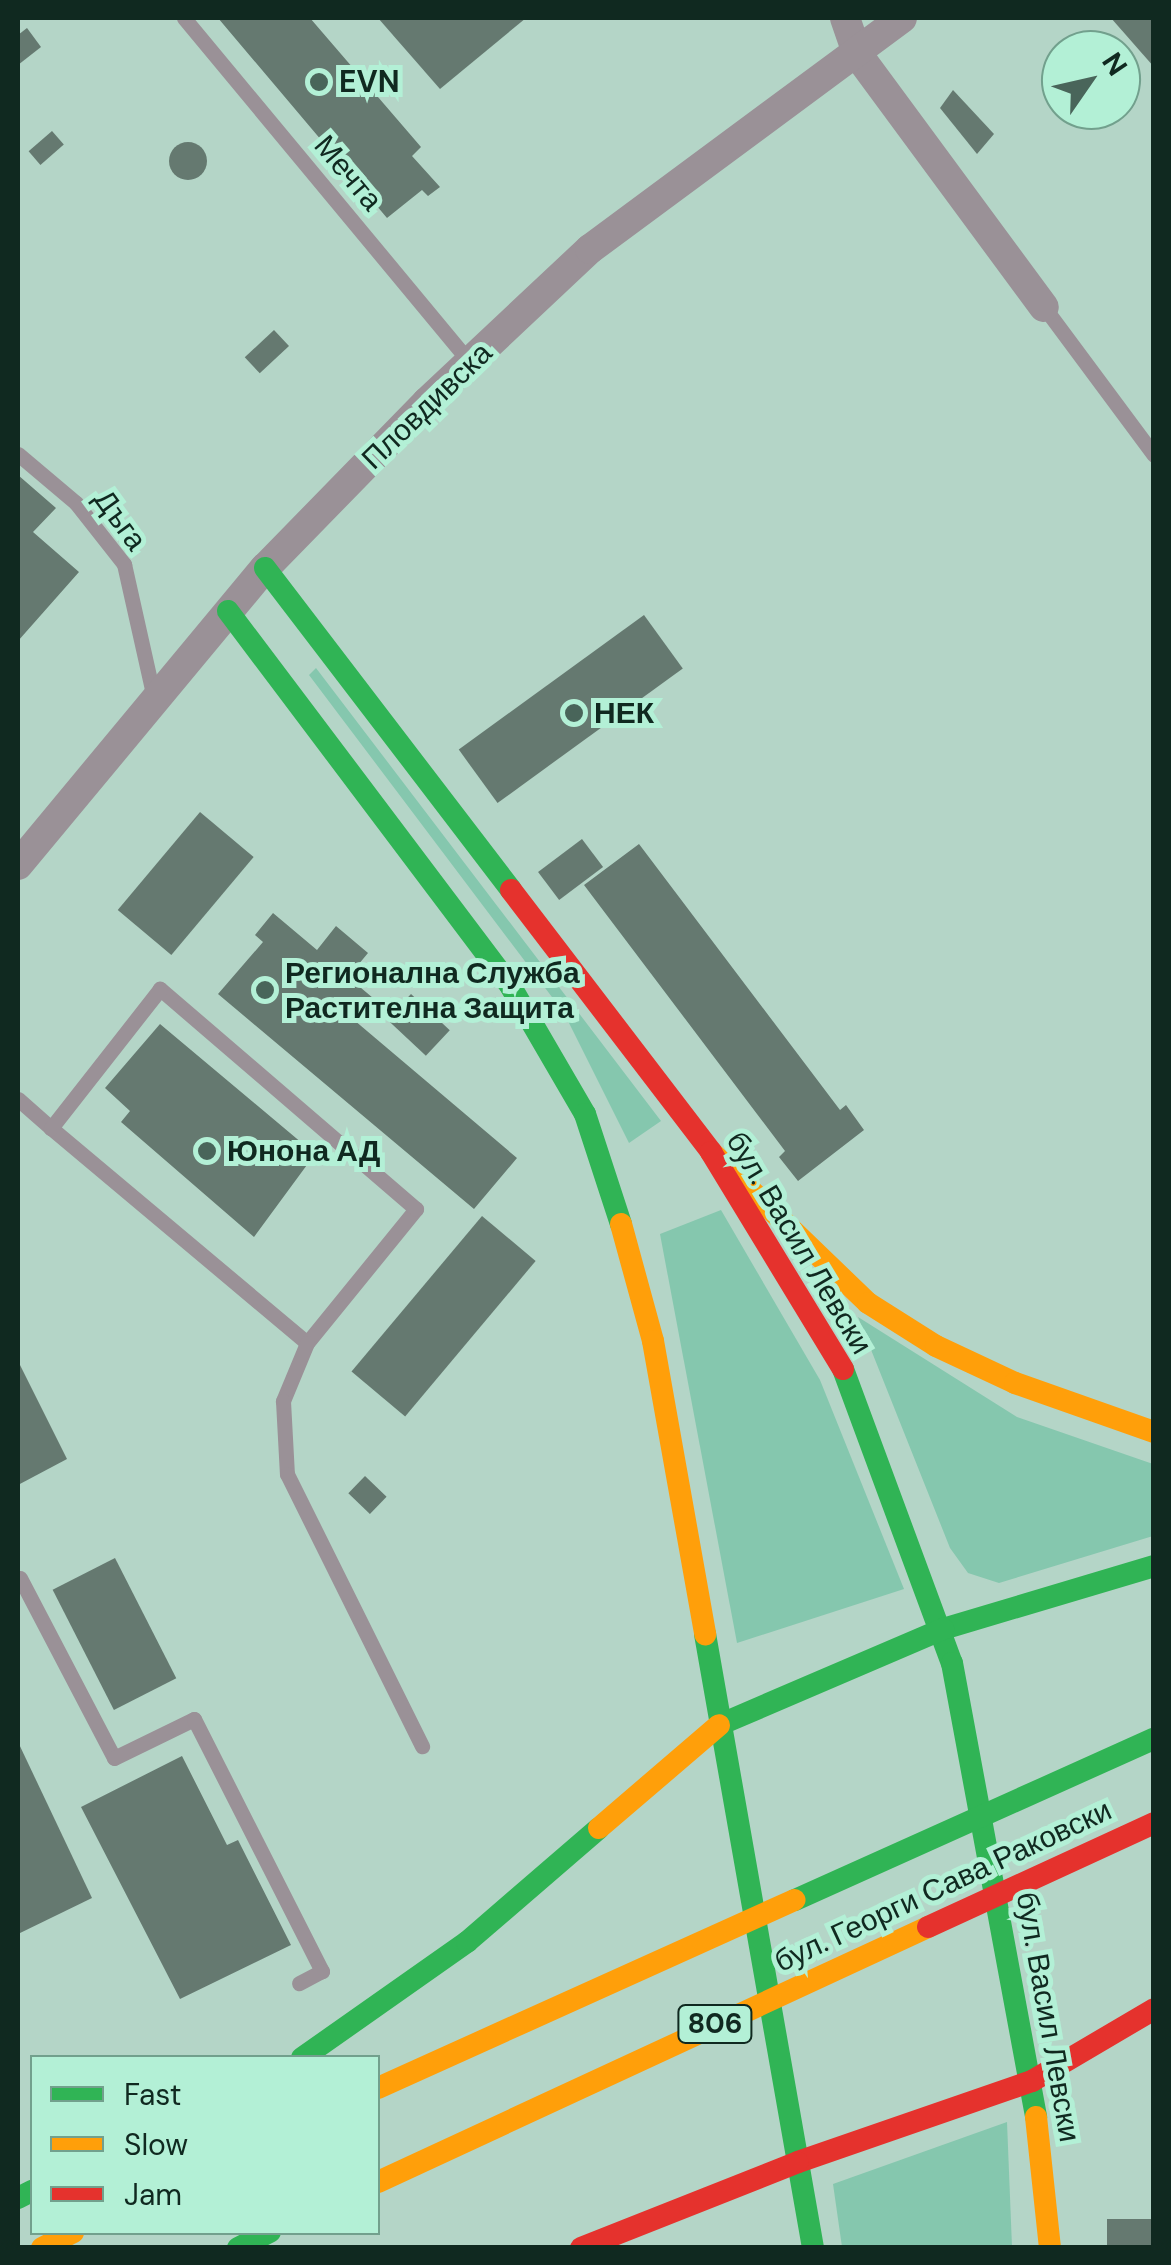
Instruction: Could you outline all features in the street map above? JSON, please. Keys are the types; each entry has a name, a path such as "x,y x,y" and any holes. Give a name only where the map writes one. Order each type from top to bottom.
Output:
{"main road":[{"name":"бул. Васил Левски","path":"266,568 711,1152 842,1366 943,1629 952,1663 1032,2082 1050,2248"},
{"path":"228,611 511,987 584,1114 653,1341 813,2248"},
{"path":"711,1152 868,1303 936,1346 1015,1384 1154,1432"},
{"path":"307,2055 402,1993 720,1725 943,1629 1154,1566"},
{"name":"бул. Георги Сава Раковски","path":"380,2087 1154,1738"},
{"name":"бул. Георги Сава Раковски","path":"380,2181 1154,1823"},
{"path":"581,2248 796,2153 1032,2082 1154,2009"},
{"path":"42,2248 67,2235"},
{"path":"238,2248 264,2235"}],"street":[{"path":"845,18 858,54 1044,307"},
{"name":"Пловдивска","path":"18,865 266,568 470,362 590,249 902,18"}],"lane":[{"name":"Мечта","path":"184,18 470,362"},
{"path":"1044,307 1154,455"},
{"name":"Дъга","path":"18,454 76,504 124,564 154,701"},
{"path":"51,1128 160,989 416,1210 308,1342 283,1401 287,1474 422,1746"},
{"path":"18,1099 308,1342"},
{"path":"20,1578 114,1758 194,1719 322,1971 298,1983"}],"green space":[{"path":"316,668 661,1121 629,1143 564,1013 309,675"},
{"path":"721,1210 820,1380 904,1589 737,1643 660,1234"},
{"path":"858,1317 1017,1417 1153,1464 1153,1536 999,1583 968,1573 950,1548"},
{"path":"1007,2122 1012,2247 842,2247 833,2184"}],"building":[{"name":"EVN","path":"218,18 310,18 421,147 412,156 440,187 428,196 422,190 387,218"},
{"path":"378,18 526,18 440,89"},
{"path":"1111,18 1154,18 1154,67 1141,52 1141,30 1122,30"},
{"path":"27,28 41,47 18,65 18,35"},
{"path":"953,90 994,134 977,154 940,108"},
{"path":"52,131 64,145 40,165 29,151"},
{"path":"188,142 202,147 207,161 202,175 188,180 174,175 169,161 174,147"},
{"path":"274,330 289,346 260,373 245,357"},
{"path":"18,475 56,508 33,532 79,572 18,641"},
{"name":"НЕК","path":"644,615 683,668 498,803 459,750"},
{"path":"200,812 254,857 171,955 118,910"},
{"path":"582,839 603,867 559,900 538,872"},
{"path":"639,844 840,1110 846,1105 864,1130 798,1181 779,1157 785,1151 584,885"},
{"path":"273,913 317,950 336,926 368,953 348,977 373,998 354,1020 517,1158 474,1209 218,994 263,942 255,935"},
{"path":"411,994 450,1030 426,1056 387,1020"},
{"path":"160,1024 315,1154 254,1237 121,1122 130,1111 105,1088"},
{"path":"482,1216 536,1261 405,1417 352,1372"},
{"path":"18,1361 67,1459 18,1485"},
{"path":"365,1476 387,1497 370,1514 348,1493"},
{"path":"115,1558 176,1678 114,1710 53,1590"},
{"path":"18,1742 92,1898 18,1934"},
{"path":"182,1756 227,1845 238,1840 291,1945 180,1999 81,1807"},
{"path":"1107,2219 1154,2219 1154,2248 1107,2248"}],"traffic: fast":[{"path":"265,568 511,890"},
{"path":"228,611 511,987 585,1114 621,1224"},
{"path":"843,1369 952,1663 1036,2117"},
{"path":"943,1629 1154,1566"},
{"path":"719,1725 943,1629"},
{"path":"705,1634 813,2248"},
{"path":"795,1900 1154,1739"},
{"path":"306,2055 467,1942 599,1828"},
{"path":"18,2198 30,2192"},
{"path":"238,2248 264,2235"}],"traffic: slow":[{"path":"711,1152 868,1303 936,1346 1015,1383 1154,1432"},
{"path":"621,1224 653,1341 705,1634"},
{"path":"599,1828 719,1725"},
{"path":"380,2087 795,1900"},
{"path":"380,2181 928,1927"},
{"path":"1036,2117 1050,2248"},
{"path":"42,2248 67,2235"}],"traffic: jam":[{"path":"511,890 711,1152 843,1369"},
{"path":"928,1927 1154,1823"},
{"path":"1032,2081 1154,2009"},
{"path":"798,2162 1032,2081"},
{"path":"581,2248 798,2162"}],"place":[{"name":"EVN","path":"319,82"},
{"name":"НЕК","path":"574,713"},
{"name":"Регионална Служба Растителна Защита","path":"265,990"},
{"name":"Юнона АД","path":"207,1151"}]}
